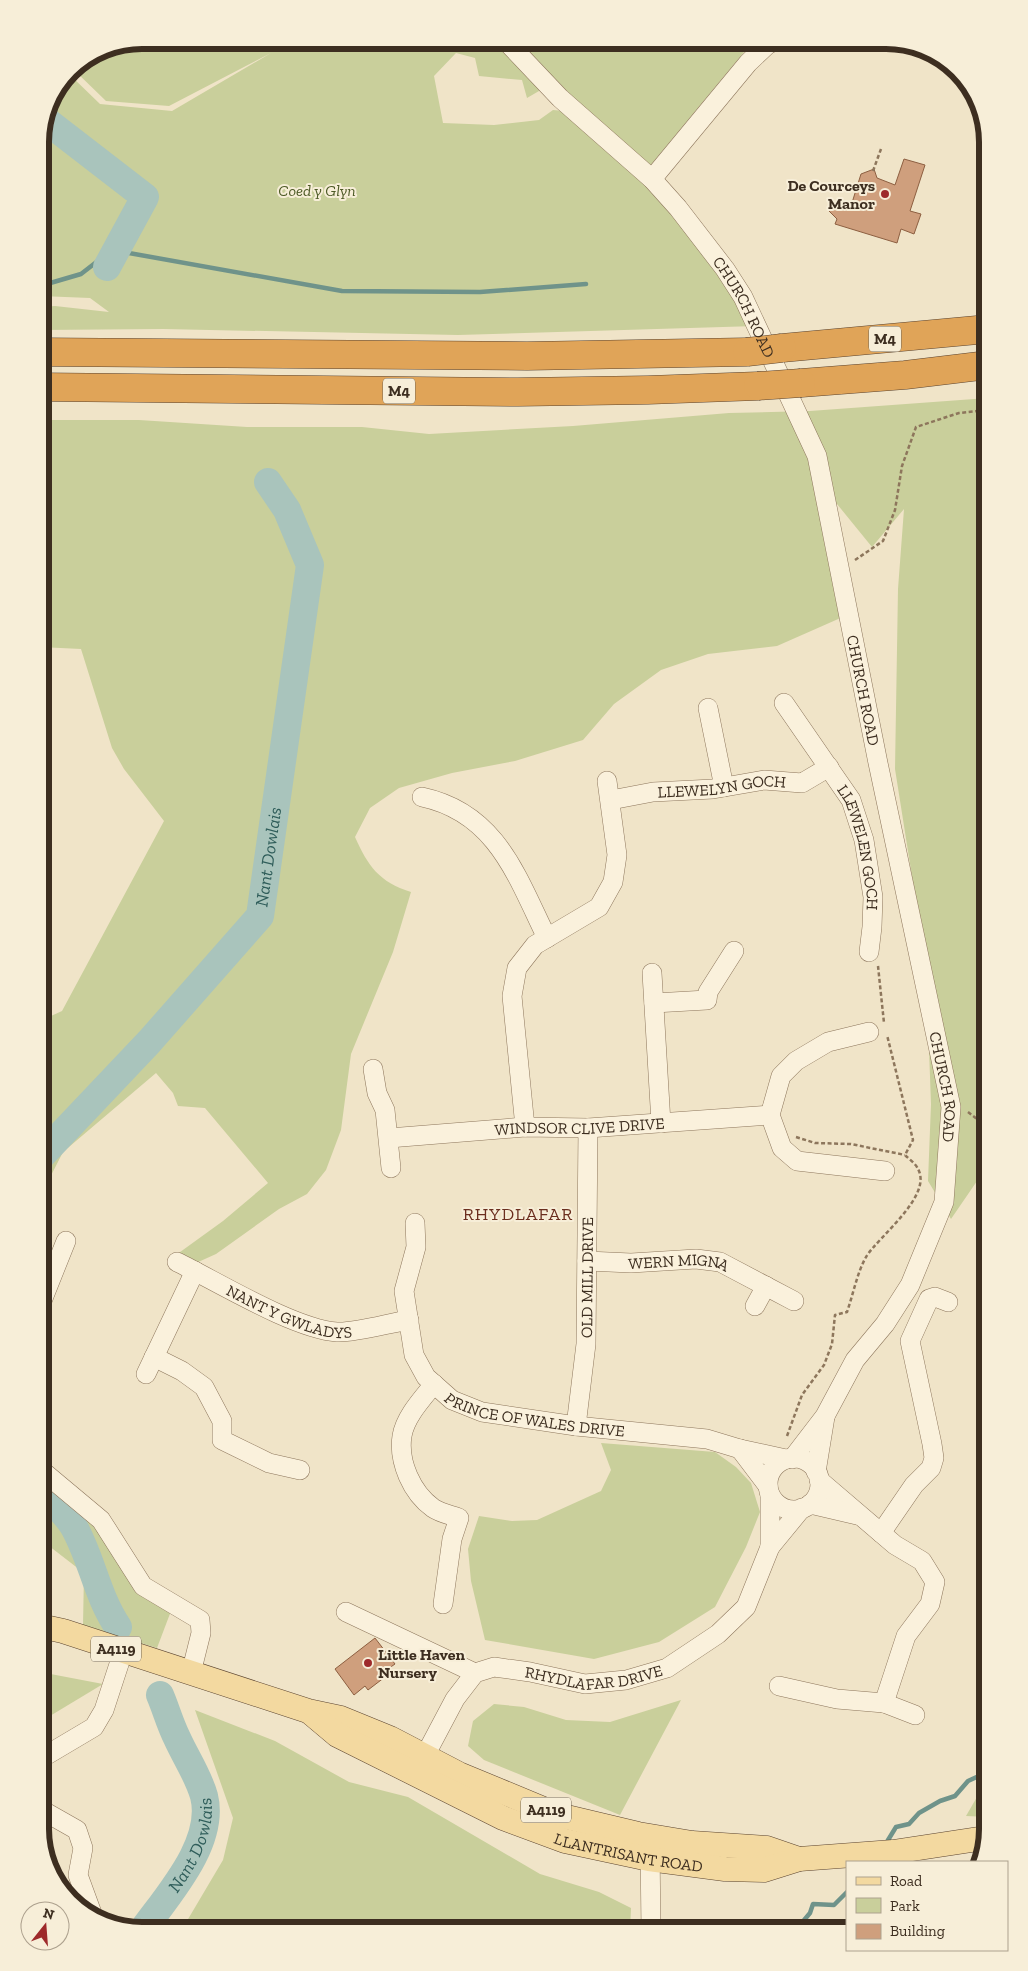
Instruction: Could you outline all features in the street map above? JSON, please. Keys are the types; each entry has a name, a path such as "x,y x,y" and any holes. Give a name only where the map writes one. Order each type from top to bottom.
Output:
{"highway":[{"name":"M4","path":"49,352 527,356 747,352 979,329"},
{"name":"M4","path":"49,387 518,392 648,390 801,383 905,375 979,366"}],"main road":[{"name":"LLANTRISANT ROAD","path":"49,1628 308,1711 341,1718 390,1738 419,1765 503,1818 564,1841 650,1848 725,1869 764,1870 798,1859 893,1852 978,1839"}],"street":[{"name":"CHURCH ROAD","path":"513,49 560,98 652,180 678,208 725,269 742,297 817,456 950,1107 944,1202 910,1285 884,1324 855,1360 825,1416 783,1458"},
{"path":"652,180 748,63 764,49"},
{"name":"LLEWELEN GOCH","path":"784,703 851,800 864,840 872,898 873,920 869,952"},
{"path":"708,708 724,787"},
{"name":"LLEWELYN GOCH","path":"611,800 653,792 724,787 764,780 802,784 829,767"},
{"path":"524,1127 512,996 517,968 535,945 599,907 613,882 617,855 607,781"},
{"path":"422,797 443,802 468,815 495,841 509,860 547,938"},
{"path":"654,1003 707,1000 708,992 734,951"},
{"path":"652,973 661,1123"},
{"path":"869,1032 828,1042 796,1061 781,1076 773,1123 782,1148 797,1161 885,1171"},
{"path":"373,1069 377,1094 385,1110 391,1168"},
{"name":"WINDSOR CLIVE DRIVE","path":"389,1138 524,1127 588,1128 661,1123 773,1123"},
{"name":"OLD MILL DRIVE","path":"576,1426 586,1344 588,1128"},
{"name":"PRINCE OF WALES DRIVE","path":"415,1223 416,1247 404,1291 414,1355 426,1377 452,1400 482,1412 576,1426 707,1439 740,1449 783,1458"},
{"path":"49,1284 66,1241"},
{"name":"WERN MIGNA","path":"586,1261 631,1263 696,1259 720,1262 794,1301"},
{"name":"NANT Y GWLADYS","path":"177,1262 283,1315 318,1328 338,1332 408,1320"},
{"path":"146,1374 194,1271"},
{"path":"755,1306 766,1286"},
{"path":"881,1534 914,1485 931,1468 934,1458 918,1370 911,1350 912,1332 929,1298 935,1297 948,1302"},
{"path":"154,1357 182,1372 204,1387 222,1421 222,1440 269,1462 300,1470"},
{"path":"434,1384 415,1408 402,1435 402,1460 412,1484 433,1508 459,1518 452,1540 443,1604"},
{"name":"CHURCH ROAD","path":"818,1476 825,1416"},
{"path":"740,1449 783,1508 793,1510 806,1506 858,1515"},
{"path":"769,1490 773,1469 783,1458 804,1460 858,1515 881,1534 922,1561 934,1582 930,1604 906,1636 884,1703"},
{"path":"806,1506 819,1489 818,1476"},
{"path":"49,1477 101,1520 143,1586 200,1620 201,1633 191,1673"},
{"name":"RHYDLAFAR DRIVE","path":"769,1490 770,1547"},
{"name":"RHYDLAFAR DRIVE","path":"475,1673 494,1666 585,1684 626,1680 667,1668 718,1634 746,1606 770,1547 806,1506"},
{"path":"346,1612 475,1673 455,1699 419,1765"},
{"path":"49,1754 94,1727 104,1710 124,1652"},
{"path":"779,1686 837,1699 884,1703 916,1715"},
{"path":"49,1814 77,1830 83,1848 78,1875 89,1906"},
{"path":"650,1848 651,1922"}],"path":[{"path":"873,171 881,149"},
{"path":"839,570 883,541 895,510 902,466 916,427 959,413 979,411"},
{"path":"869,952 878,966 884,1021 912,1133 913,1140 905,1155"},
{"path":"773,1123 815,1143 851,1144 905,1155 918,1168 922,1180 910,1205 900,1220 866,1257 847,1312 835,1315 832,1344 824,1365 802,1395 785,1441 783,1458"}],"green space":[{"name":"Coed y Glyn","path":"514,49 542,79 539,91 527,98 522,80 479,76 475,58 456,53 434,76 443,123 494,125 539,120 553,110 564,111 644,172 756,326 458,335 163,329 49,330 49,306 109,312 90,298 49,296 49,136 52,118 58,101 68,85 74,79 100,104 172,111 271,53 169,106 106,101 78,74 101,58 130,50"},
{"path":"526,49 747,49 650,166 599,124"},
{"path":"979,399 979,1178 951,1219 928,1181 931,1104 926,965 895,769 898,589 904,509 872,547 837,504 823,519 845,616 777,646 708,654 661,670 614,704 583,740 515,761 452,773 399,788 370,808 355,837 370,865 376,872 391,883 411,892 393,952 351,1054 341,1130 326,1170 307,1194 279,1209 216,1254 185,1268 176,1255 223,1221 268,1183 205,1108 178,1106 173,1093 156,1073 63,1152 49,1179 49,1017 62,1011 164,821 124,769 112,748 81,649 49,647 49,420 139,420 247,427 362,427 429,434 573,426 729,413 810,411"},
{"path":"601,1443 715,1452 736,1467 751,1483 760,1512 746,1547 715,1607 659,1642 594,1659 485,1640 471,1581 468,1549 479,1516 512,1521 537,1520 601,1491 611,1470"},
{"path":"49,1484 94,1527 144,1598 171,1611 157,1648 83,1625 84,1573 49,1546"},
{"path":"49,1674 103,1684 49,1717"},
{"path":"681,1700 620,1815 484,1760 468,1746 473,1721 494,1704 524,1707 566,1720 610,1722"},
{"path":"195,1710 275,1741 349,1782 408,1797 540,1874 599,1892 631,1908 630,1922 186,1922 223,1860 233,1818"},
{"path":"979,1794 979,1817 966,1816"}],"building":[{"name":"De Courceys Manor","path":"904,159 925,165 910,211 921,214 914,234 901,229 897,243 835,224 837,219 829,211 841,207 842,203 851,206 861,174 874,169 877,178 895,185"},
{"name":"Little Haven Nursery","path":"375,1638 395,1664 382,1673 385,1677 368,1690 365,1686 354,1695 335,1669"}],"waterway":[{"path":"51,124 145,197 107,267"},
{"path":"49,283 81,274 112,250 342,291 480,292 586,284"},
{"name":"Nant Dowlais","path":"49,1148 149,1042 260,916 310,565 287,510 268,482"},
{"name":"Nant Dowlais","path":"49,1498 74,1527 86,1552 105,1603 118,1627"},
{"name":"Nant Dowlais","path":"149,1922 187,1868 203,1832 206,1814 201,1788 175,1733 160,1695"},
{"path":"885,1845 896,1827 909,1824 919,1813 940,1801 955,1796 968,1781 979,1776"},
{"path":"802,1922 810,1913 813,1904 834,1905 846,1893"}],"place":[{"name":"De Courceys Manor","path":"885,194"},
{"name":"Little Haven Nursery","path":"368,1663"}],"district":[{"name":"RHYDLAFAR","path":"518,1214"}]}
